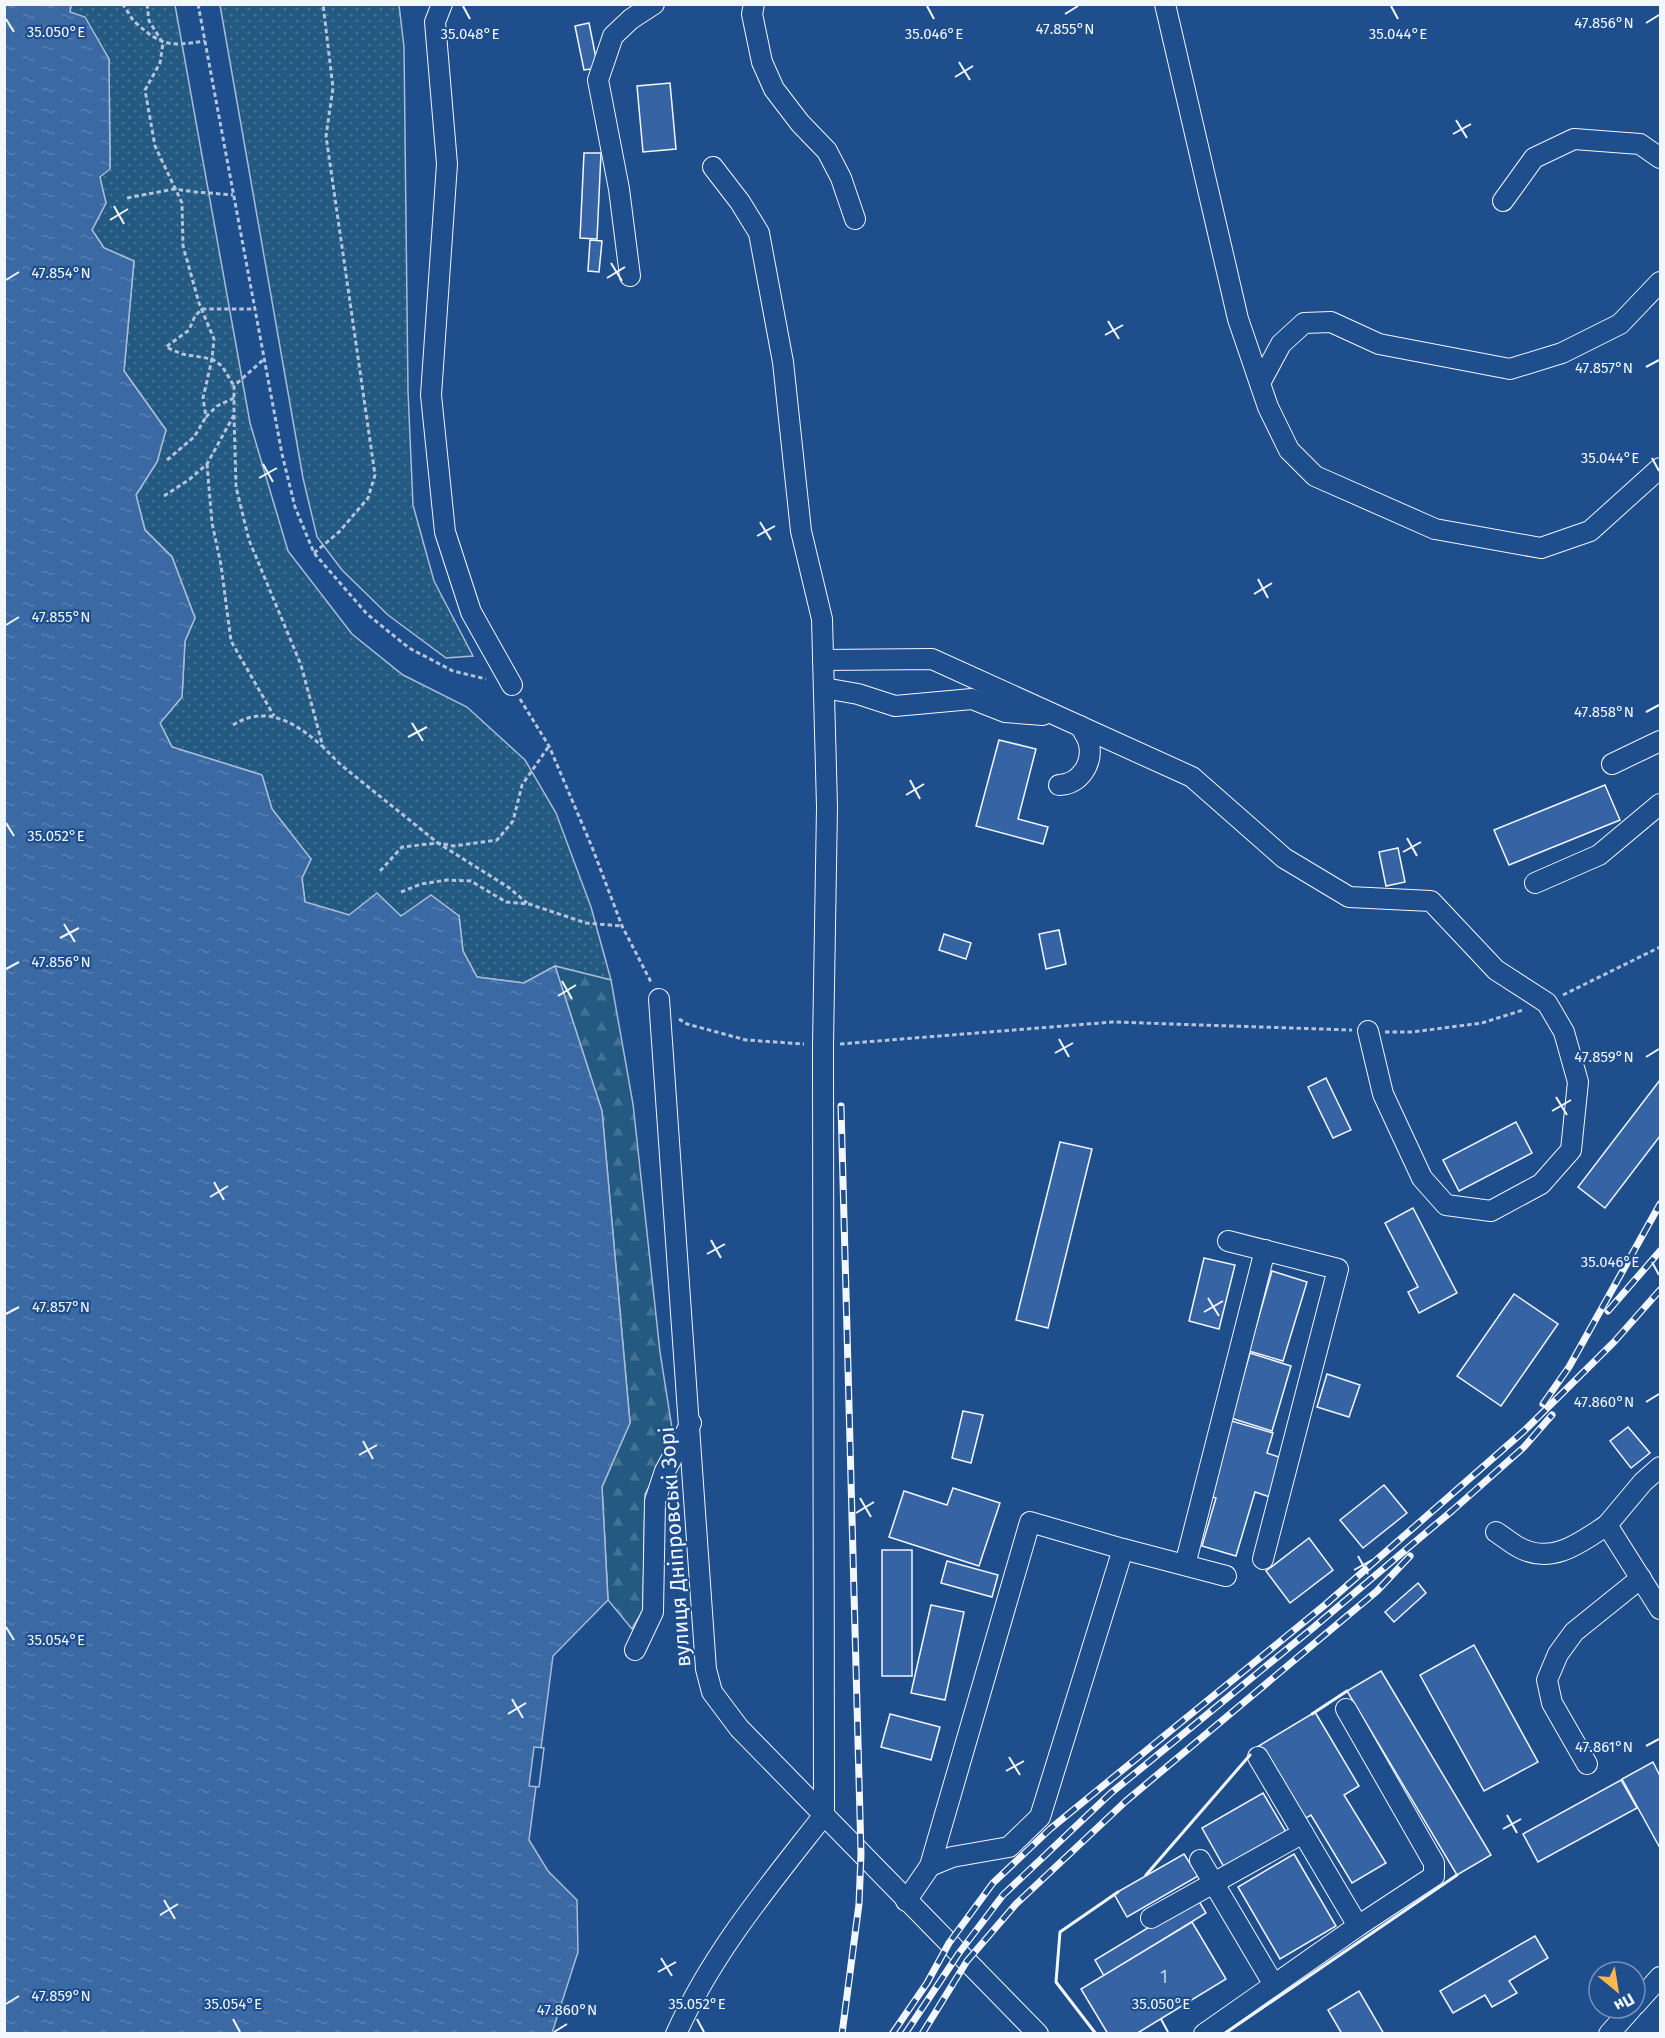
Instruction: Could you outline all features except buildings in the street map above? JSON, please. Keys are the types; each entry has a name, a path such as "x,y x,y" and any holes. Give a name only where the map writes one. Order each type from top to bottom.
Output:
{"street":[{"path":"442,4 435,22 447,164 431,395 445,532 471,612 512,685"},
{"path":"630,276 619,189 598,80 613,36 631,19 654,4"},
{"path":"754,4 752,14 762,62 774,90 800,123 827,151 841,178 855,219"},
{"path":"1165,4 1238,320 1268,407 1289,450 1315,476 1436,529 1541,548 1590,531 1660,468"},
{"path":"1503,201 1534,158 1574,139 1640,144 1660,158"},
{"path":"676,2034 688,2007 746,1915 824,1815 823,1046 827,807 822,619 801,531 783,362 759,233 714,166"},
{"path":"1260,383 1281,344 1304,323 1331,322 1379,344 1510,369 1562,353 1620,324 1660,282"},
{"path":"823,660 932,659 1192,777 1284,858 1349,897 1431,901 1496,970 1547,1003 1564,1032 1578,1082 1571,1150 1541,1184 1491,1211 1446,1204 1422,1178 1383,1094 1368,1031"},
{"path":"824,688 858,693 895,706 972,699 1005,712 1058,716"},
{"path":"1059,785 1070,784 1081,776 1088,762 1089,743 1080,726"},
{"path":"1612,764 1660,741"},
{"path":"1535,883 1599,855 1660,804"},
{"name":"вулиця Дніпровські Зорі","path":"660,999 691,1423 706,1669 712,1692 739,1728 1038,2034"},
{"path":"1228,1241 1338,1269 1263,1559"},
{"path":"1185,1565 1265,1250"},
{"path":"635,1650 653,1612 655,1501 665,1471 691,1423"},
{"path":"1496,1532 1520,1548 1540,1555 1571,1549 1607,1525 1643,1482 1660,1467"},
{"path":"906,1901 930,1866 1030,1522 1123,1550 1226,1576"},
{"path":"1607,1525 1660,1609"},
{"path":"930,1866 952,1857 1009,1847 1040,1817 1123,1550"},
{"path":"1587,1764 1552,1702 1547,1680 1558,1654 1574,1632 1641,1578"},
{"path":"1204,2034 1358,1926 1432,1878 1435,1870 1434,1863 1346,1708"},
{"path":"1258,1757 1358,1926"},
{"path":"1151,1918 1302,1833"},
{"path":"1200,1860 1274,1985"},
{"path":"1647,1992 1660,1977"},
{"path":"1609,2034 1622,2020"}],"path":[{"path":"122,4 134,22 152,38 163,43 176,45 205,41"},
{"path":"147,4 149,21 163,43 160,63 145,90 155,146 182,203 183,246 202,309 214,339 203,398 206,417"},
{"path":"198,4 253,309 282,454 295,507 314,553 367,614 410,648 453,671 512,685 549,746 592,847 622,926 665,1010 687,1024 746,1040 823,1046 1113,1022 1413,1032 1482,1023 1547,1003 1660,946"},
{"path":"314,553 339,532 368,498 375,475 326,136 333,88 323,4"},
{"path":"127,198 174,189 233,195"},
{"path":"253,309 202,309 195,316 189,330 166,347 182,354 212,359 222,366 234,386 236,487 249,540 301,665 323,747"},
{"path":"234,386 263,360"},
{"path":"167,460 194,437 206,417 217,406 234,398"},
{"path":"164,496 190,479 207,464 234,415"},
{"path":"207,464 212,523 227,604 231,641 274,716"},
{"path":"233,724 245,717 274,716 303,729 341,765 438,843 508,887 529,904"},
{"path":"380,871 402,847 438,843 454,846 497,840 513,821 522,785 549,746"},
{"path":"401,892 447,880 471,880 506,902 529,904 586,923 622,926"}],"green space":[{"path":"71,5 175,5 250,423 288,551 352,634 403,675 467,707 525,760 556,813 591,907 611,980 555,966 524,983 477,977 463,951 459,916 349,915 305,902 302,878 311,859 272,809 262,775 172,747 160,723 182,697 185,641 195,618 172,557 145,530 136,495 157,462 166,430 124,371 134,261 104,248 92,230 106,203 99,177 110,168 109,59 70,13"},
{"path":"220,5 399,5 404,47 408,391 413,505 434,581 473,656 446,658 388,615 342,570 317,537 303,478"},
{"path":"555,966 611,980 633,1104 660,1352 674,1441 645,1494 643,1610 632,1629 608,1600 602,1487 630,1423 602,1112"}],"water":[{"path":"71,4 70,12 85,17 109,59 110,169 100,177 106,203 92,230 104,248 134,261 124,371 166,430 157,462 136,495 145,530 172,557 195,618 185,641 182,697 160,723 172,747 262,775 272,809 311,859 302,878 305,902 349,915 377,893 401,916 431,895 459,916 463,951 477,977 524,983 555,966 602,1111 630,1423 602,1487 608,1600 553,1656 529,1840 548,1871 577,1900 578,1952 552,2033 5,2034 4,5"}],"pier":[{"path":"534,1747 544,1748 539,1787 529,1786"}],"railway":[{"path":"841,1106 861,1854 859,1904 842,2034"},
{"path":"1543,1404 1569,1367 1660,1204"},
{"path":"1608,1311 1660,1251"},
{"path":"892,2034 927,1983 949,1943 993,1883 1050,1829 1326,1604 1524,1431 1614,1342 1660,1290"},
{"path":"905,2034 959,1953 1003,1895 1111,1793 1453,1510 1524,1447 1552,1415"},
{"path":"922,2034 967,1961 1016,1904 1126,1801 1377,1591 1410,1556"}],"wall":[{"path":"1312,1714 1347,1691"},
{"path":"1146,1875 1250,1755"},
{"path":"1224,2034 1457,1875"},
{"path":"1096,2034 1056,1982 1060,1932 1118,1892"}]}
